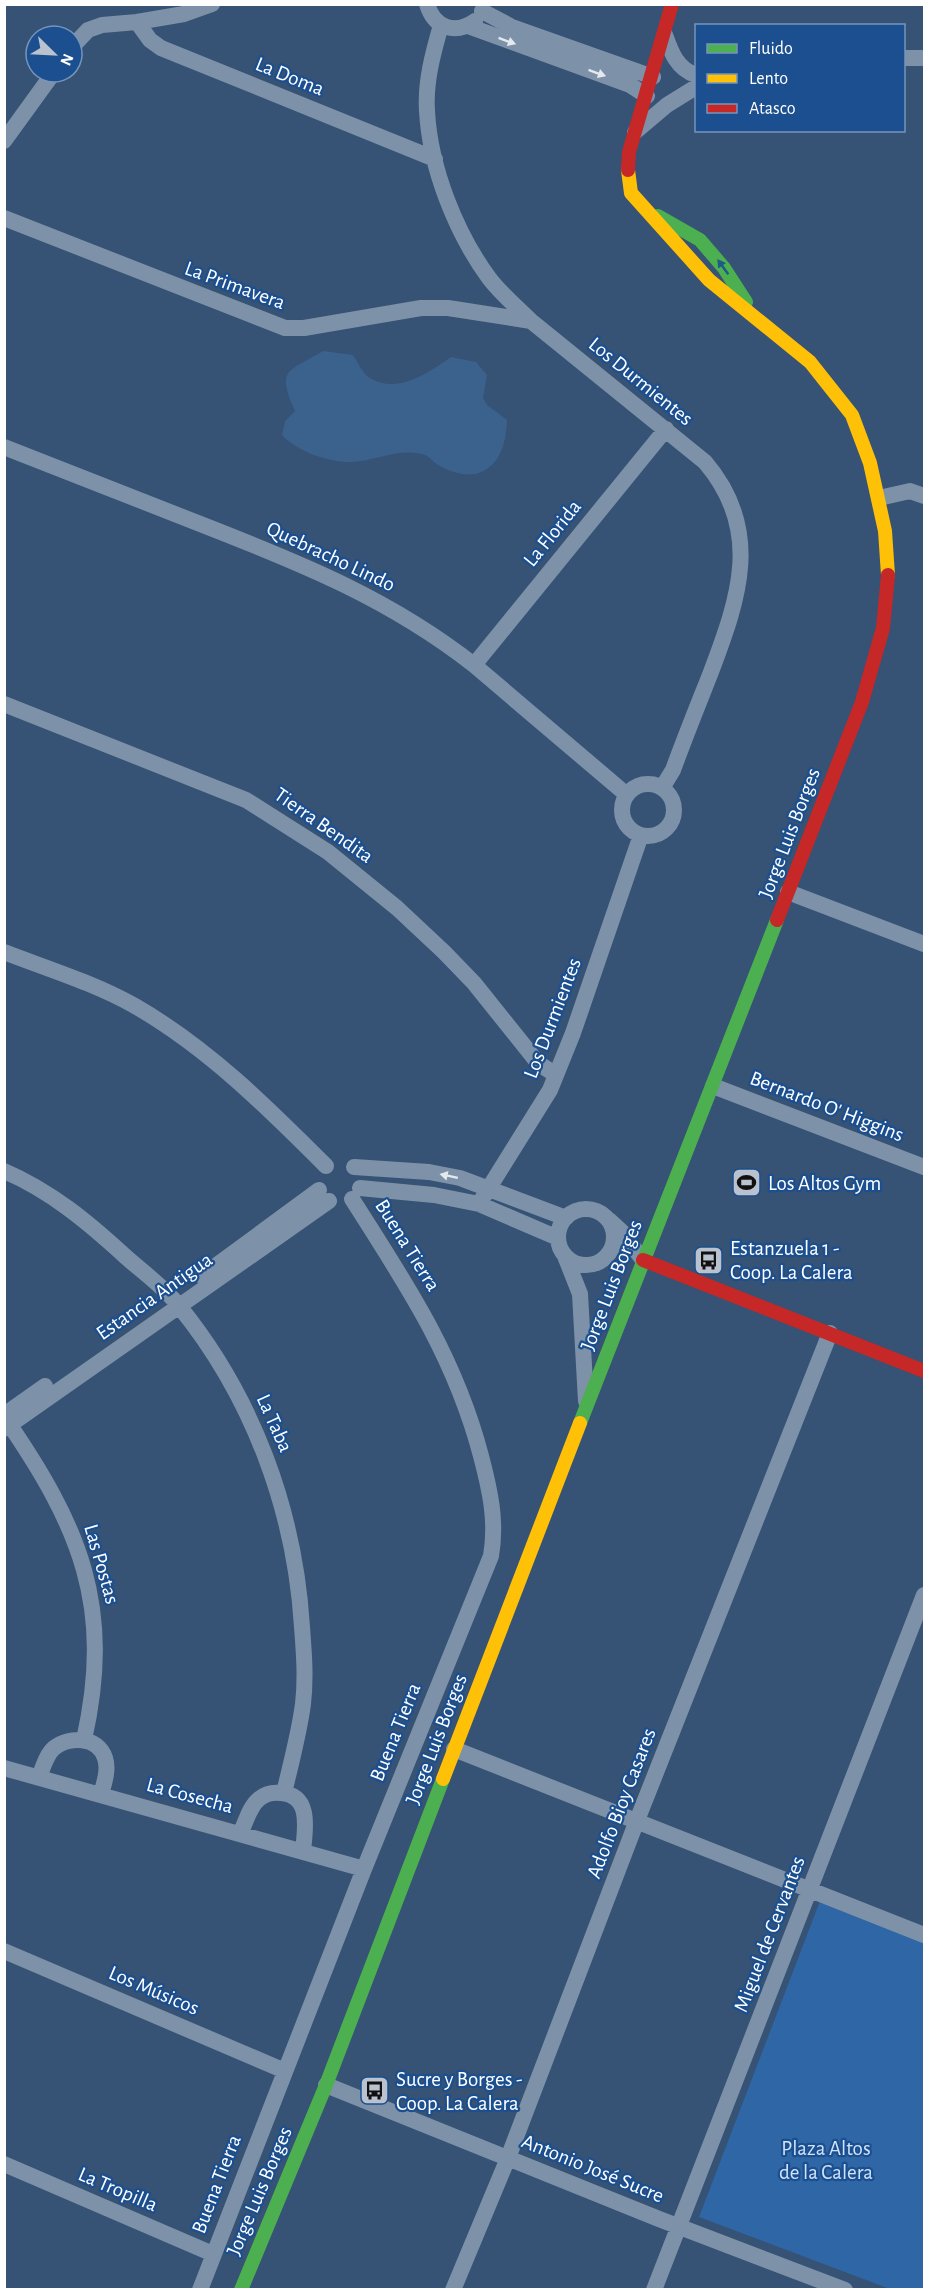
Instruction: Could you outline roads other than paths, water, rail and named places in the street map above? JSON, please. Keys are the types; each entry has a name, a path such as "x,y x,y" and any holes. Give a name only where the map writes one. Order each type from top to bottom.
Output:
{"street":[{"path":"84,34 88,30 102,25 138,22 184,14 212,4"},
{"path":"427,4 434,20 450,28 468,26 653,77"},
{"name":"Jorge Luis Borges","path":"241,2289 326,2085 643,1260 862,702 884,628 888,572 885,531 879,498 862,438 841,399 810,362 709,280 631,193 628,177 629,152 653,77 672,4"},
{"path":"468,26 483,8 549,48 630,85 647,96"},
{"name":"La Doma","path":"138,22 150,40 161,48 435,159"},
{"name":"Los Durmientes","path":"441,25 428,80 427,111 435,159 451,205 476,260 507,298 531,321 705,462 719,478 731,503 738,530 740,554 739,585 733,613 673,770 662,788"},
{"path":"665,35 673,57 682,67 695,74"},
{"path":"905,58 924,58"},
{"path":"4,141 45,84"},
{"path":"635,132 667,105 695,88"},
{"name":"Jorge Luis Borges","path":"644,209 700,240 724,268 753,317"},
{"name":"La Primavera","path":"4,218 285,328 304,328 421,308 448,308 531,321"},
{"name":"La Florida","path":"474,665 666,429"},
{"name":"Quebracho Lindo","path":"4,447 256,546 351,586 418,625 474,665 627,795"},
{"path":"879,498 910,490 924,496"},
{"name":"Tierra Bendita","path":"4,704 246,800 328,852 364,879 444,952 474,983 538,1063 556,1075"},
{"path":"655,785 662,788 672,801 674,809 669,824 657,834 641,835 634,831 624,819 623,803 627,795 639,786 655,785"},
{"name":"Los Durmientes","path":"479,1204 535,1117 556,1075 641,835"},
{"path":"788,892 924,945"},
{"path":"4,952 102,990 168,1027 256,1096 326,1166"},
{"name":"Bernardo O' Higgins","path":"713,1086 924,1167"},
{"path":"566,1218 490,1187 429,1172 354,1167 338,1162 326,1166 319,1177 324,1196 341,1204 356,1194 434,1195 479,1204 558,1238 580,1294 586,1408"},
{"path":"354,1167 360,1177 356,1194"},
{"name":"La Taba","path":"4,1171 48,1194 90,1224 175,1302 232,1385 273,1475 286,1516 300,1583 305,1663 298,1734 284,1792"},
{"name":"Buena Tierra","path":"200,2289 364,1869 491,1556 494,1527 490,1490 461,1391 421,1307 356,1194"},
{"name":"Estancia Antigua","path":"6,1421 324,1196"},
{"path":"558,1238 566,1218 583,1209 593,1210 622,1232 643,1260"},
{"path":"608,1254 614,1238 609,1220"},
{"path":"565,1255 571,1261 587,1265 595,1264 608,1254 622,1252 924,1371"},
{"name":"Adolfo Bioy Casares","path":"453,2289 508,2158 636,1823 830,1333"},
{"name":"Las Postas","path":"6,1421 48,1484 70,1529 93,1605 95,1671 92,1705 84,1740"},
{"name":"Miguel de Cervantes","path":"654,2289 924,1595"},
{"path":"39,1777 53,1749 63,1743 84,1740 100,1749 105,1758 106,1768 101,1794"},
{"path":"454,1749 636,1823 924,1935"},
{"name":"La Cosecha","path":"4,1768 241,1832 364,1869"},
{"path":"241,1832 258,1800 267,1793 284,1792 297,1799 307,1821 303,1851"},
{"name":"Los Músicos","path":"4,1951 285,2071"},
{"name":"Antonio José Sucre","path":"326,2085 677,2225 845,2289"},
{"name":"La Tropilla","path":"4,2164 213,2254"}],"place":[{"name":"Los Altos Gym","path":"747,1183"},
{"name":"Estanzuela 1 - Coop. La Calera","path":"709,1260"},
{"name":"Sucre y Borges - Coop. La Calera","path":"375,2091"}],"park label":[{"name":"Plaza Altos de la Calera","path":"826,2160"}]}
